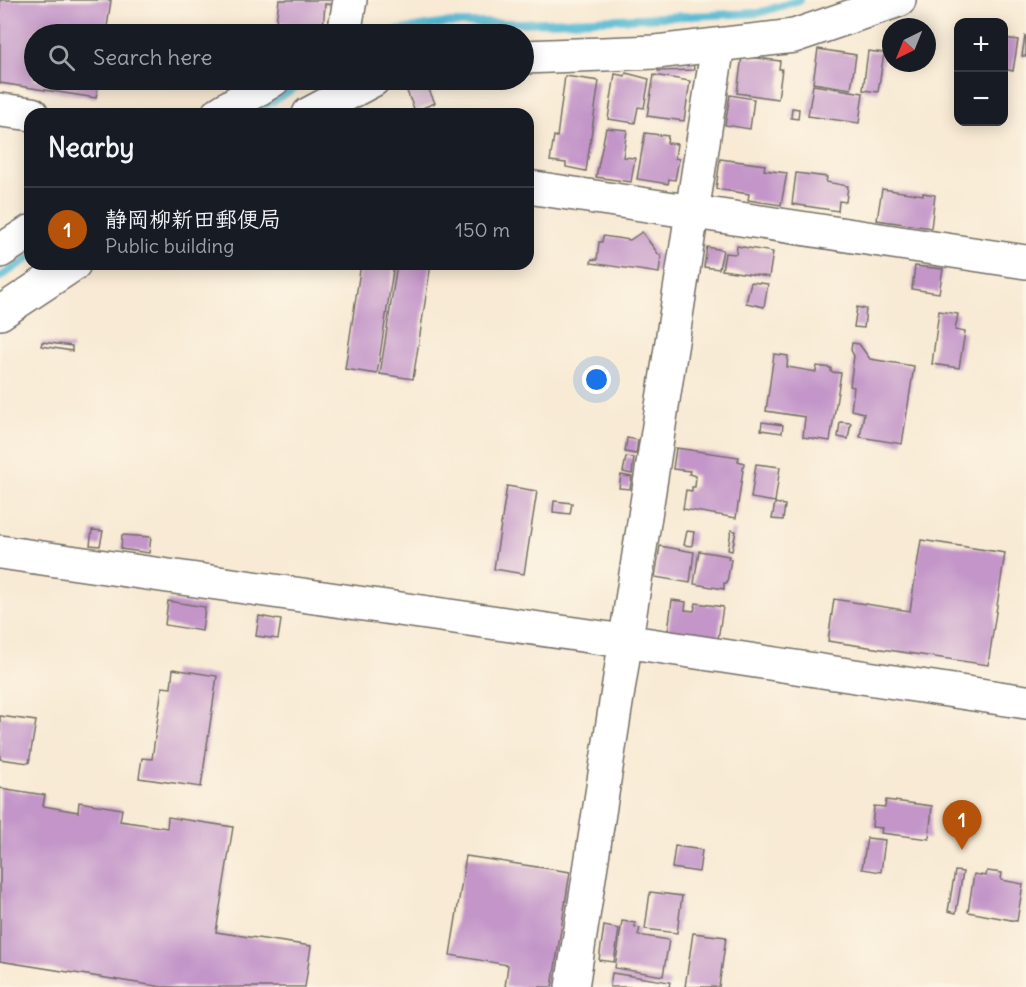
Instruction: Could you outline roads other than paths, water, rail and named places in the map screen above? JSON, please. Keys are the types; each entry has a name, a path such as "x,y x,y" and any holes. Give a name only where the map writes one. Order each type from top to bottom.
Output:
{"street":[{"path":"346,24 350,0"},
{"path":"534,57 656,52 794,36 899,0"},
{"path":"572,987 718,45"},
{"path":"228,108 257,90"},
{"path":"320,108 354,90"},
{"path":"0,110 24,113"},
{"path":"534,188 1026,262"},
{"path":"0,251 24,236"},
{"path":"0,313 65,270"},
{"path":"0,552 624,641 1026,702"}],"waterway":[{"path":"440,24 524,23 758,13 800,0"},
{"path":"261,108 291,90"},
{"path":"0,277 24,261"}],"place":[{"name":"静岡柳新田郵便局","path":"962,850"}]}
